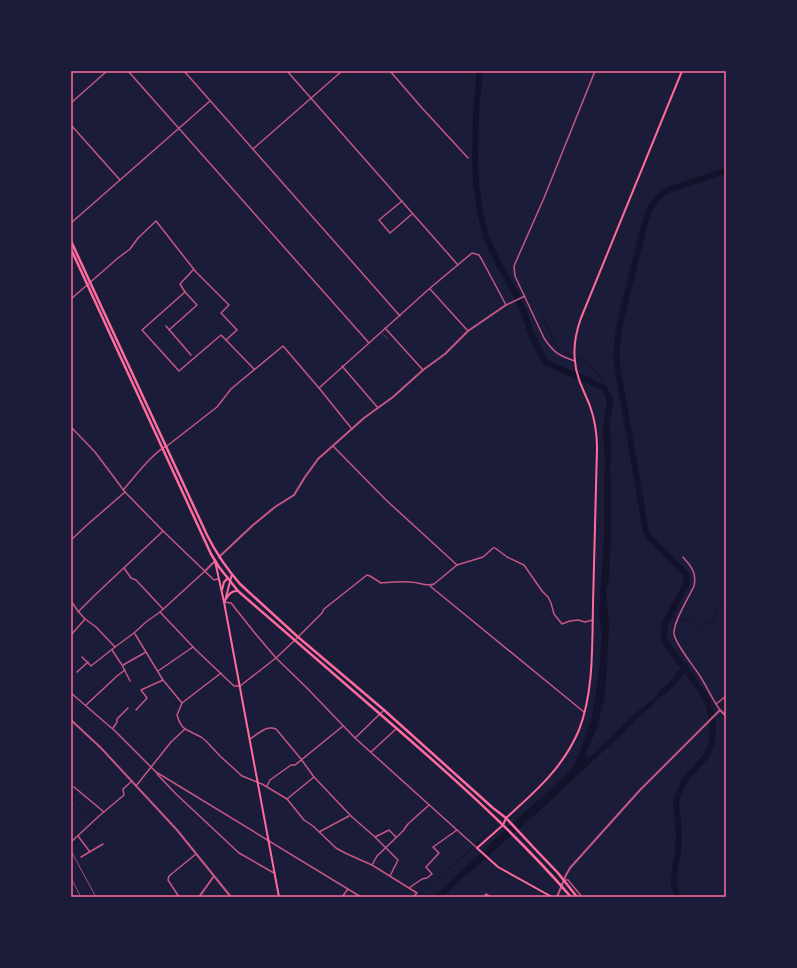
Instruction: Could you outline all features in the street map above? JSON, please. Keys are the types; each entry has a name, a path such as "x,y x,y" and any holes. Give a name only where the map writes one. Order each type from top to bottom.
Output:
{"highway":[{"path":"71,241 207,535 238,591 397,728 503,824 571,897"},
{"path":"71,250 215,561 231,578 240,584 298,637 384,710 506,818 564,880 577,897"}],"main road":[{"path":"552,897 498,867 477,848 557,769 579,730 587,701 590,684 597,431 575,365 575,338 581,318 682,71"},
{"path":"215,561 222,591 279,897"},
{"path":"222,591 224,582 231,578"},
{"path":"224,602 231,578"},
{"path":"224,602 229,594 233,591 238,591"}],"street":[{"path":"71,103 107,71"},
{"path":"128,71 369,343"},
{"path":"184,71 400,316"},
{"path":"287,71 458,265"},
{"path":"253,149 342,71"},
{"path":"390,71 468,158"},
{"path":"575,361 564,358 548,345 524,297 515,276 514,266 544,198 595,71"},
{"path":"71,223 210,100"},
{"path":"71,125 120,180"},
{"path":"402,201 379,220 390,233 413,213"},
{"path":"71,300 130,249 138,238 156,221 194,269 229,305 221,313 237,330 226,340"},
{"path":"319,388 429,289 472,253 479,255 506,305"},
{"path":"169,330 197,305 180,284 194,269"},
{"path":"429,289 468,331"},
{"path":"186,292 142,330 179,371 221,334 254,369"},
{"path":"219,557 253,525 275,507 294,495 318,459 364,418 393,397 423,370 445,354 468,331 506,305 524,297"},
{"path":"166,326 191,355"},
{"path":"385,328 423,370"},
{"path":"71,540 124,491 147,463 162,448 217,407 230,389 283,346 352,429"},
{"path":"342,366 378,408"},
{"path":"71,427 95,452 124,491 214,580 218,579"},
{"path":"333,446 386,500 457,565"},
{"path":"78,612 163,531"},
{"path":"430,586 457,565 483,557 495,548 524,565 548,597 554,614 562,624 570,621 578,620 585,622 592,620"},
{"path":"683,557 693,569 695,581 675,626 674,634 716,704 726,716"},
{"path":"82,657 91,666 160,612 215,561"},
{"path":"124,568 131,578 136,580 163,609"},
{"path":"160,612 193,647 234,686 240,686 276,658 322,613 324,609 367,576 370,576 381,583 410,582 430,586 584,712"},
{"path":"71,601 78,612 96,627 115,647"},
{"path":"224,602 231,603 276,658 355,738 477,848"},
{"path":"71,635 85,619"},
{"path":"134,633 163,680 182,703"},
{"path":"158,671 193,647"},
{"path":"112,650 123,665 130,681"},
{"path":"123,665 146,652"},
{"path":"77,672 88,662"},
{"path":"86,706 125,670"},
{"path":"221,673 182,703 177,715 179,721 185,729 206,741 242,776 267,786 288,798 304,820 313,826 336,848 372,865 417,893 413,897"},
{"path":"136,710 147,698 141,690 163,680"},
{"path":"71,693 112,728 176,794 239,853 275,873"},
{"path":"716,704 726,696"},
{"path":"112,728 128,708"},
{"path":"355,738 384,710"},
{"path":"557,897 570,868 632,799 720,710"},
{"path":"71,720 102,748 177,830 231,897"},
{"path":"267,786 270,780 291,764 295,765 343,726"},
{"path":"250,739 264,729 272,727 276,729 314,777 350,815 398,860 390,876"},
{"path":"371,752 397,728"},
{"path":"136,786 171,742 185,729"},
{"path":"156,772 361,897"},
{"path":"288,798 314,777"},
{"path":"71,842 124,795 123,789 132,781"},
{"path":"74,787 104,812"},
{"path":"372,865 377,856 429,805"},
{"path":"319,832 350,815"},
{"path":"375,837 389,830 396,837"},
{"path":"409,888 432,874 426,867 439,853 433,847 457,830"},
{"path":"78,836 90,852"},
{"path":"81,857 103,844"},
{"path":"179,897 168,880 169,876 196,854"},
{"path":"199,897 214,876"},
{"path":"564,880 568,880 582,897"},
{"path":"342,897 348,889"},
{"path":"484,897 486,894 491,897"}],"lane":[{"path":"382,332 388,339"}],"shaded area":[{"path":"609,408 611,454 611,529 609,578 606,590 609,625 605,696 597,728 586,757 589,758 678,675 652,706 637,718 536,814 443,897 434,897 566,775 576,762 592,718 600,663 602,635 599,616 604,536 605,460 603,429 605,414"}],"waterway":[{"path":"480,71 476,112 475,159 476,183 486,237 499,265 516,294 531,334 547,363 604,388 610,399 608,417"},
{"path":"677,897 674,884 679,835 676,801 684,781 707,755 712,741 713,723 707,699 666,643 664,637 665,623 687,583 687,578 686,574 646,532 617,364 617,352 619,330 624,307 642,232 650,208 658,197 670,189 726,171"},
{"path":"542,315 558,349 585,362 602,380 604,388"},
{"path":"669,616 690,621 699,631 715,618 715,611 726,600"},
{"path":"660,694 667,689 685,668"},
{"path":"709,706 726,705"},
{"path":"71,798 90,814 98,825 71,848"},
{"path":"505,813 509,809"},
{"path":"418,897 497,824"}],"railway":[{"path":"71,851 96,897"},
{"path":"71,878 81,897"}]}
